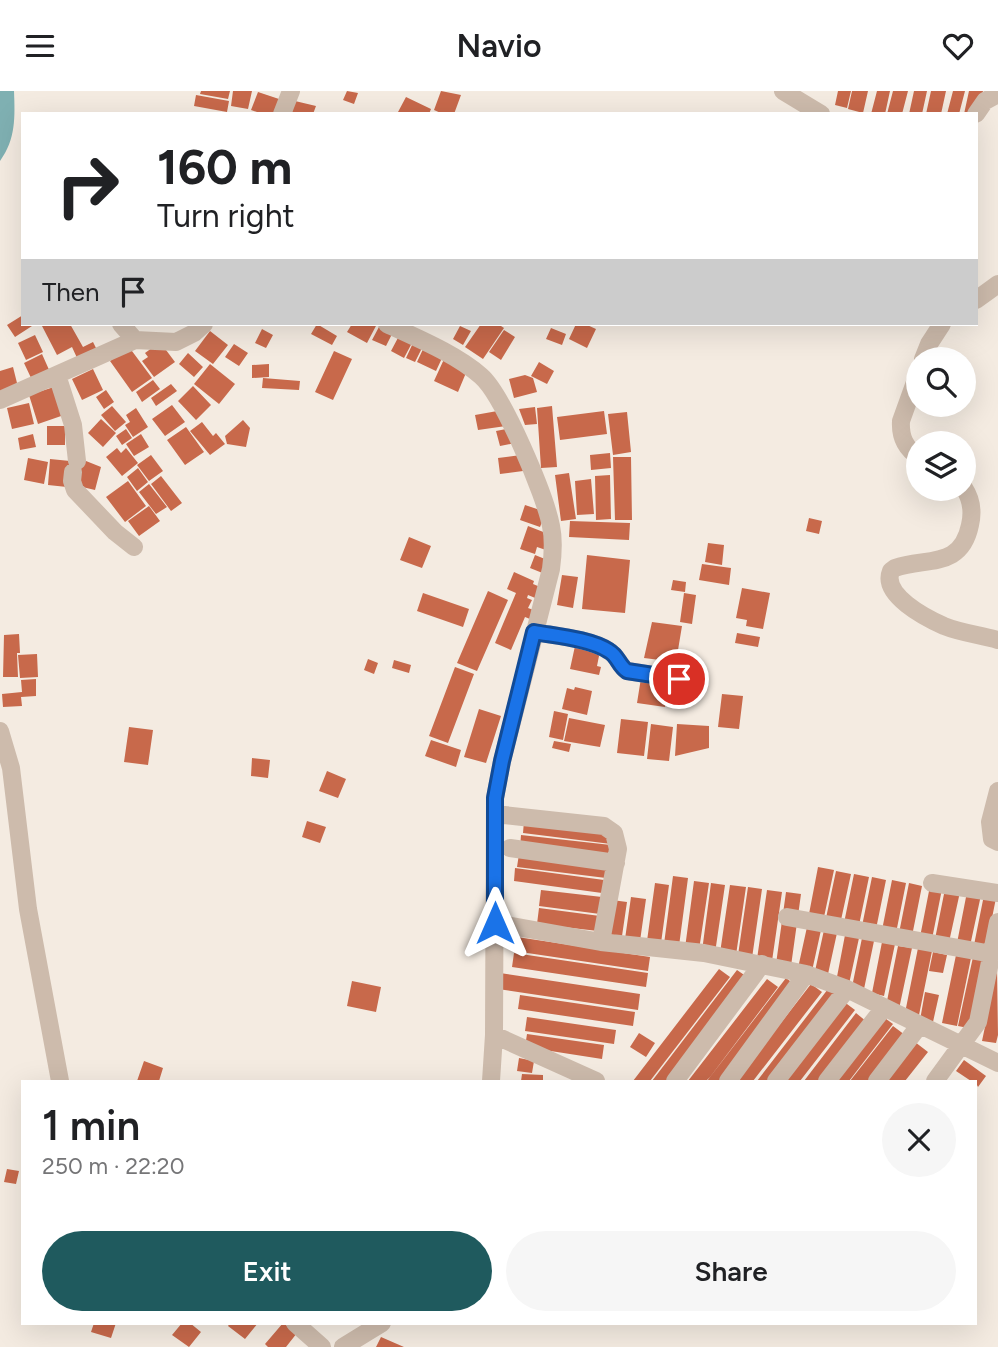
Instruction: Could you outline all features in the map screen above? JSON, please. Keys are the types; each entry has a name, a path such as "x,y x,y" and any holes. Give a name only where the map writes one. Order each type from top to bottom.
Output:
{"street":[{"path":"283,112 291,91"},
{"path":"790,93 818,112"},
{"path":"977,112 985,101 998,94"},
{"path":"978,299 998,284"},
{"path":"123,326 135,340"},
{"path":"0,400 135,340 176,342 202,326"},
{"path":"391,326 470,367 492,387 505,410 542,500 553,538 551,569 502,761 495,814 494,1035 491,1080"},
{"path":"928,347 942,326"},
{"path":"57,375 73,425 75,467 72,481 75,489 115,532 134,547"},
{"path":"906,407 900,429 906,446"},
{"path":"969,501 972,507 971,523 961,547 953,555 942,559 895,568 891,571 888,583 904,603 935,621 998,640"},
{"path":"534,632 603,648 613,654 627,671 679,679"},
{"path":"0,731 10,768 28,909 60,1080"},
{"path":"998,791 990,829 992,839 998,842"},
{"path":"495,814 611,829 617,840 615,863 601,942"},
{"path":"495,867 506,857 510,848 515,817"},
{"path":"510,848 615,863"},
{"path":"932,883 998,893"},
{"path":"788,917 992,954"},
{"path":"936,1080 978,1022 998,922"},
{"path":"495,923 601,942 704,954 806,974 847,989 883,1009 998,1063"},
{"path":"676,1080 762,964"},
{"path":"729,1080 806,974"},
{"path":"777,1080 847,989"},
{"path":"828,1080 883,1009"},
{"path":"878,1080 919,1026"},
{"path":"494,1035 594,1080"},
{"path":"297,1325 323,1347"},
{"path":"343,1347 379,1325"}],"water":[{"path":"0,91 14,91 14,110 12,136 0,161"}],"building":[{"path":"201,91 230,91 228,99 200,94"},
{"path":"233,91 252,91 248,109 231,106"},
{"path":"347,91 358,93 354,104 343,100"},
{"path":"441,91 461,95 455,112 434,110"},
{"path":"838,91 851,91 847,108 835,105"},
{"path":"852,91 868,91 863,112 848,109"},
{"path":"877,91 890,91 885,112 872,112"},
{"path":"893,91 908,91 903,112 888,112"},
{"path":"914,91 927,91 922,112 909,112"},
{"path":"931,91 946,91 941,112 926,112"},
{"path":"953,91 965,91 960,112 948,112"},
{"path":"969,91 983,91 978,112 964,112"},
{"path":"258,92 285,101 282,112 251,110"},
{"path":"196,95 229,101 227,112 194,106"},
{"path":"406,97 431,109 430,112 398,112"},
{"path":"295,101 316,106 314,112 292,112"},
{"path":"21,316 21,326 32,326 15,337 7,325"},
{"path":"42,326 71,326 83,347 93,342 97,350 78,360 72,347 57,355"},
{"path":"316,326 320,326 337,336 332,345 311,334"},
{"path":"351,326 376,326 367,343 347,332"},
{"path":"379,326 393,332 386,346 372,340"},
{"path":"460,326 471,331 463,345 453,339"},
{"path":"480,326 504,328 483,359 465,347"},
{"path":"575,326 596,329 587,348 569,339"},
{"path":"551,328 566,334 562,345 546,339"},
{"path":"262,329 273,335 266,348 255,343"},
{"path":"504,330 515,337 501,360 489,352"},
{"path":"210,331 228,345 213,364 195,351"},
{"path":"400,334 413,341 404,358 391,351"},
{"path":"35,335 43,352 26,360 18,343"},
{"path":"413,343 422,348 415,362 406,358"},
{"path":"234,344 248,353 239,366 225,357"},
{"path":"156,345 163,346 175,362 154,377 142,361 148,357 145,353"},
{"path":"129,347 152,378 132,392 110,361"},
{"path":"424,347 443,356 436,371 417,362"},
{"path":"334,351 352,359 333,400 315,392"},
{"path":"188,353 203,367 194,377 179,364"},
{"path":"42,354 50,372 32,380 24,363"},
{"path":"445,357 468,368 458,392 434,381"},
{"path":"539,362 554,371 547,384 531,376"},
{"path":"210,364 235,384 219,404 194,384"},
{"path":"269,364 269,377 252,378 252,365"},
{"path":"13,367 18,387 0,392 0,371"},
{"path":"93,369 103,390 82,400 72,379"},
{"path":"525,375 533,378 537,392 514,398 509,379"},
{"path":"263,378 300,381 299,390 262,388"},
{"path":"153,380 160,389 142,402 136,392"},
{"path":"171,384 177,391 156,406 151,398"},
{"path":"193,386 211,405 196,420 178,401"},
{"path":"54,387 64,415 38,424 29,395"},
{"path":"106,390 114,402 104,409 96,397"},
{"path":"29,403 34,424 12,429 7,408"},
{"path":"172,405 185,422 165,436 152,419"},
{"path":"112,406 126,422 115,431 101,415"},
{"path":"552,406 557,467 541,468 537,408"},
{"path":"535,407 537,424 525,425 519,409"},
{"path":"136,408 148,427 133,437 125,425 130,422 126,415"},
{"path":"503,410 506,426 478,430 475,415"},
{"path":"604,411 607,434 560,440 557,417"},
{"path":"627,412 631,452 613,455 608,414"},
{"path":"101,419 116,433 103,447 88,433"},
{"path":"243,420 250,428 246,447 227,444 225,436"},
{"path":"202,422 213,436 216,433 225,444 210,455 190,431"},
{"path":"47,426 65,426 65,445 47,445"},
{"path":"186,427 204,452 185,465 167,440"},
{"path":"511,428 515,443 500,446 496,431"},
{"path":"126,429 132,438 122,445 116,436"},
{"path":"33,434 36,447 20,450 18,438"},
{"path":"141,434 149,447 134,456 126,444"},
{"path":"117,448 121,453 126,448 138,463 122,476 106,457"},
{"path":"610,453 611,468 591,470 590,455"},
{"path":"151,455 163,471 149,481 137,465"},
{"path":"521,455 523,471 500,474 498,458"},
{"path":"613,457 631,457 632,520 615,520"},
{"path":"28,458 48,462 44,484 24,480"},
{"path":"50,459 70,461 67,487 48,485"},
{"path":"81,459 101,467 95,490 74,485"},
{"path":"138,468 148,482 137,491 127,477"},
{"path":"569,473 576,519 561,521 555,475"},
{"path":"610,475 611,519 596,520 595,476"},
{"path":"161,476 182,503 171,511 151,484"},
{"path":"591,479 594,514 577,515 575,481"},
{"path":"128,481 146,506 125,522 106,497"},
{"path":"149,484 167,507 156,514 139,492"},
{"path":"525,505 546,512 540,527 520,520"},
{"path":"149,506 160,521 139,536 128,521"},
{"path":"809,518 822,521 819,534 806,531"},
{"path":"570,521 630,523 629,540 569,537"},
{"path":"528,526 551,535 546,550 537,547 535,554 520,549"},
{"path":"409,537 431,546 422,568 400,560"},
{"path":"708,543 724,545 722,565 705,562"},
{"path":"535,555 550,561 545,574 530,568"},
{"path":"587,555 630,560 625,613 582,609"},
{"path":"702,564 731,568 729,585 699,580"},
{"path":"514,572 545,589 540,600 528,595 527,598 532,600 528,608 539,612 535,621 525,617 511,650 495,643 516,593 507,589"},
{"path":"562,575 578,577 573,608 557,605"},
{"path":"673,580 686,582 685,592 671,590"},
{"path":"742,588 770,593 763,629 746,626 747,620 736,618"},
{"path":"488,591 508,600 477,671 457,663"},
{"path":"423,593 469,609 463,627 417,611"},
{"path":"684,593 696,595 692,624 680,622"},
{"path":"652,622 682,626 676,662 644,658"},
{"path":"737,633 760,637 758,647 735,643"},
{"path":"19,634 18,677 3,677 4,635"},
{"path":"575,646 600,651 597,666 601,667 599,675 570,669"},
{"path":"37,654 38,677 20,678 18,655"},
{"path":"368,659 378,663 374,674 364,670"},
{"path":"394,660 411,665 409,673 392,668"},
{"path":"455,667 474,674 448,743 429,736"},
{"path":"641,678 669,682 665,707 637,703"},
{"path":"36,679 36,696 21,697 22,706 3,707 2,694 22,692 21,680"},
{"path":"575,687 592,691 587,715 562,709 567,688 574,690"},
{"path":"722,694 743,696 739,729 718,727"},
{"path":"479,709 501,716 486,763 464,757"},
{"path":"554,711 568,714 563,740 549,737"},
{"path":"569,718 605,725 600,747 564,741"},
{"path":"621,719 648,722 644,756 617,753"},
{"path":"651,724 673,727 669,761 647,759"},
{"path":"677,724 709,726 709,748 675,756"},
{"path":"129,727 153,730 148,765 124,762"},
{"path":"431,740 461,750 456,767 425,756"},
{"path":"554,741 571,744 569,752 552,748"},
{"path":"252,758 270,760 268,778 251,776"},
{"path":"327,771 346,779 338,798 319,791"},
{"path":"307,821 326,827 320,843 302,837"},
{"path":"524,821 612,832 611,844 523,833"},
{"path":"521,835 611,845 609,859 520,848"},
{"path":"519,854 607,866 606,878 517,867"},
{"path":"818,867 834,870 824,917 809,914"},
{"path":"515,868 604,880 602,893 514,881"},
{"path":"836,871 851,874 841,920 826,918"},
{"path":"854,874 869,877 859,925 844,923"},
{"path":"673,876 688,878 679,946 664,944"},
{"path":"872,877 886,880 876,929 862,926"},
{"path":"892,880 906,883 896,933 882,930"},
{"path":"694,881 709,883 699,950 685,948"},
{"path":"655,883 669,885 661,943 647,941"},
{"path":"711,883 725,885 715,953 702,951"},
{"path":"909,883 922,886 912,936 899,933"},
{"path":"730,885 746,887 736,955 720,953"},
{"path":"930,886 942,889 932,939 920,937"},
{"path":"748,887 762,889 752,958 738,955"},
{"path":"945,889 960,892 949,942 935,939"},
{"path":"541,890 602,897 600,914 539,906"},
{"path":"767,890 782,892 772,961 757,959"},
{"path":"786,892 801,894 791,966 776,964"},
{"path":"967,892 981,895 970,946 957,943"},
{"path":"984,895 996,898 986,948 974,945"},
{"path":"631,897 646,899 640,941 625,939"},
{"path":"612,900 627,902 622,936 607,934"},
{"path":"539,908 600,916 598,931 537,924"},
{"path":"807,927 821,930 812,971 798,968"},
{"path":"824,930 837,933 828,974 815,971"},
{"path":"845,935 859,938 849,984 836,982"},
{"path":"517,937 650,957 648,971 514,951"},
{"path":"862,938 874,941 864,989 852,987"},
{"path":"882,942 895,944 884,996 872,993"},
{"path":"898,946 912,948 899,1009 886,1006"},
{"path":"918,948 932,951 918,1020 904,1018"},
{"path":"933,952 947,955 943,973 929,971"},
{"path":"514,953 648,973 646,987 512,967"},
{"path":"956,955 971,958 957,1026 942,1023"},
{"path":"973,957 987,960 973,1029 958,1026"},
{"path":"719,969 730,977 651,1080 634,1080"},
{"path":"737,970 750,979 672,1080 653,1080"},
{"path":"997,970 998,1035 996,1043 982,1041"},
{"path":"500,973 640,994 638,1010 498,989"},
{"path":"786,978 798,987 727,1080 708,1080"},
{"path":"767,979 778,987 710,1077 707,1080 689,1080"},
{"path":"352,981 381,987 376,1012 347,1006"},
{"path":"811,984 822,992 754,1080 737,1080"},
{"path":"828,989 839,997 775,1080 758,1080"},
{"path":"925,992 939,995 933,1022 920,1020"},
{"path":"520,995 635,1012 633,1026 518,1009"},
{"path":"843,1001 855,1010 801,1080 782,1080"},
{"path":"856,1013 867,1022 822,1080 805,1080"},
{"path":"882,1016 893,1024 850,1080 833,1080"},
{"path":"527,1017 616,1030 614,1044 525,1031"},
{"path":"893,1026 905,1035 870,1080 851,1080"},
{"path":"639,1033 655,1043 646,1057 630,1047"},
{"path":"527,1034 604,1045 602,1059 525,1047"},
{"path":"915,1042 928,1052 906,1080 886,1080"},
{"path":"519,1058 534,1061 532,1073 517,1071"},
{"path":"964,1060 986,1076 978,1087 977,1080 970,1080 956,1071"},
{"path":"144,1061 163,1068 159,1080 137,1080"},
{"path":"522,1074 543,1075 543,1080 521,1080"},
{"path":"7,1169 19,1171 16,1184 4,1182"},
{"path":"93,1325 115,1325 111,1338 91,1332"},
{"path":"180,1325 192,1325 201,1332 189,1347 172,1335"},
{"path":"229,1325 256,1325 245,1339"},
{"path":"281,1325 297,1333 286,1347 268,1347 265,1344"},
{"path":"381,1337 404,1347 376,1347"}],"route":[{"path":"495,923 495,798 534,632 603,648 610,651 627,671 679,679"}]}
